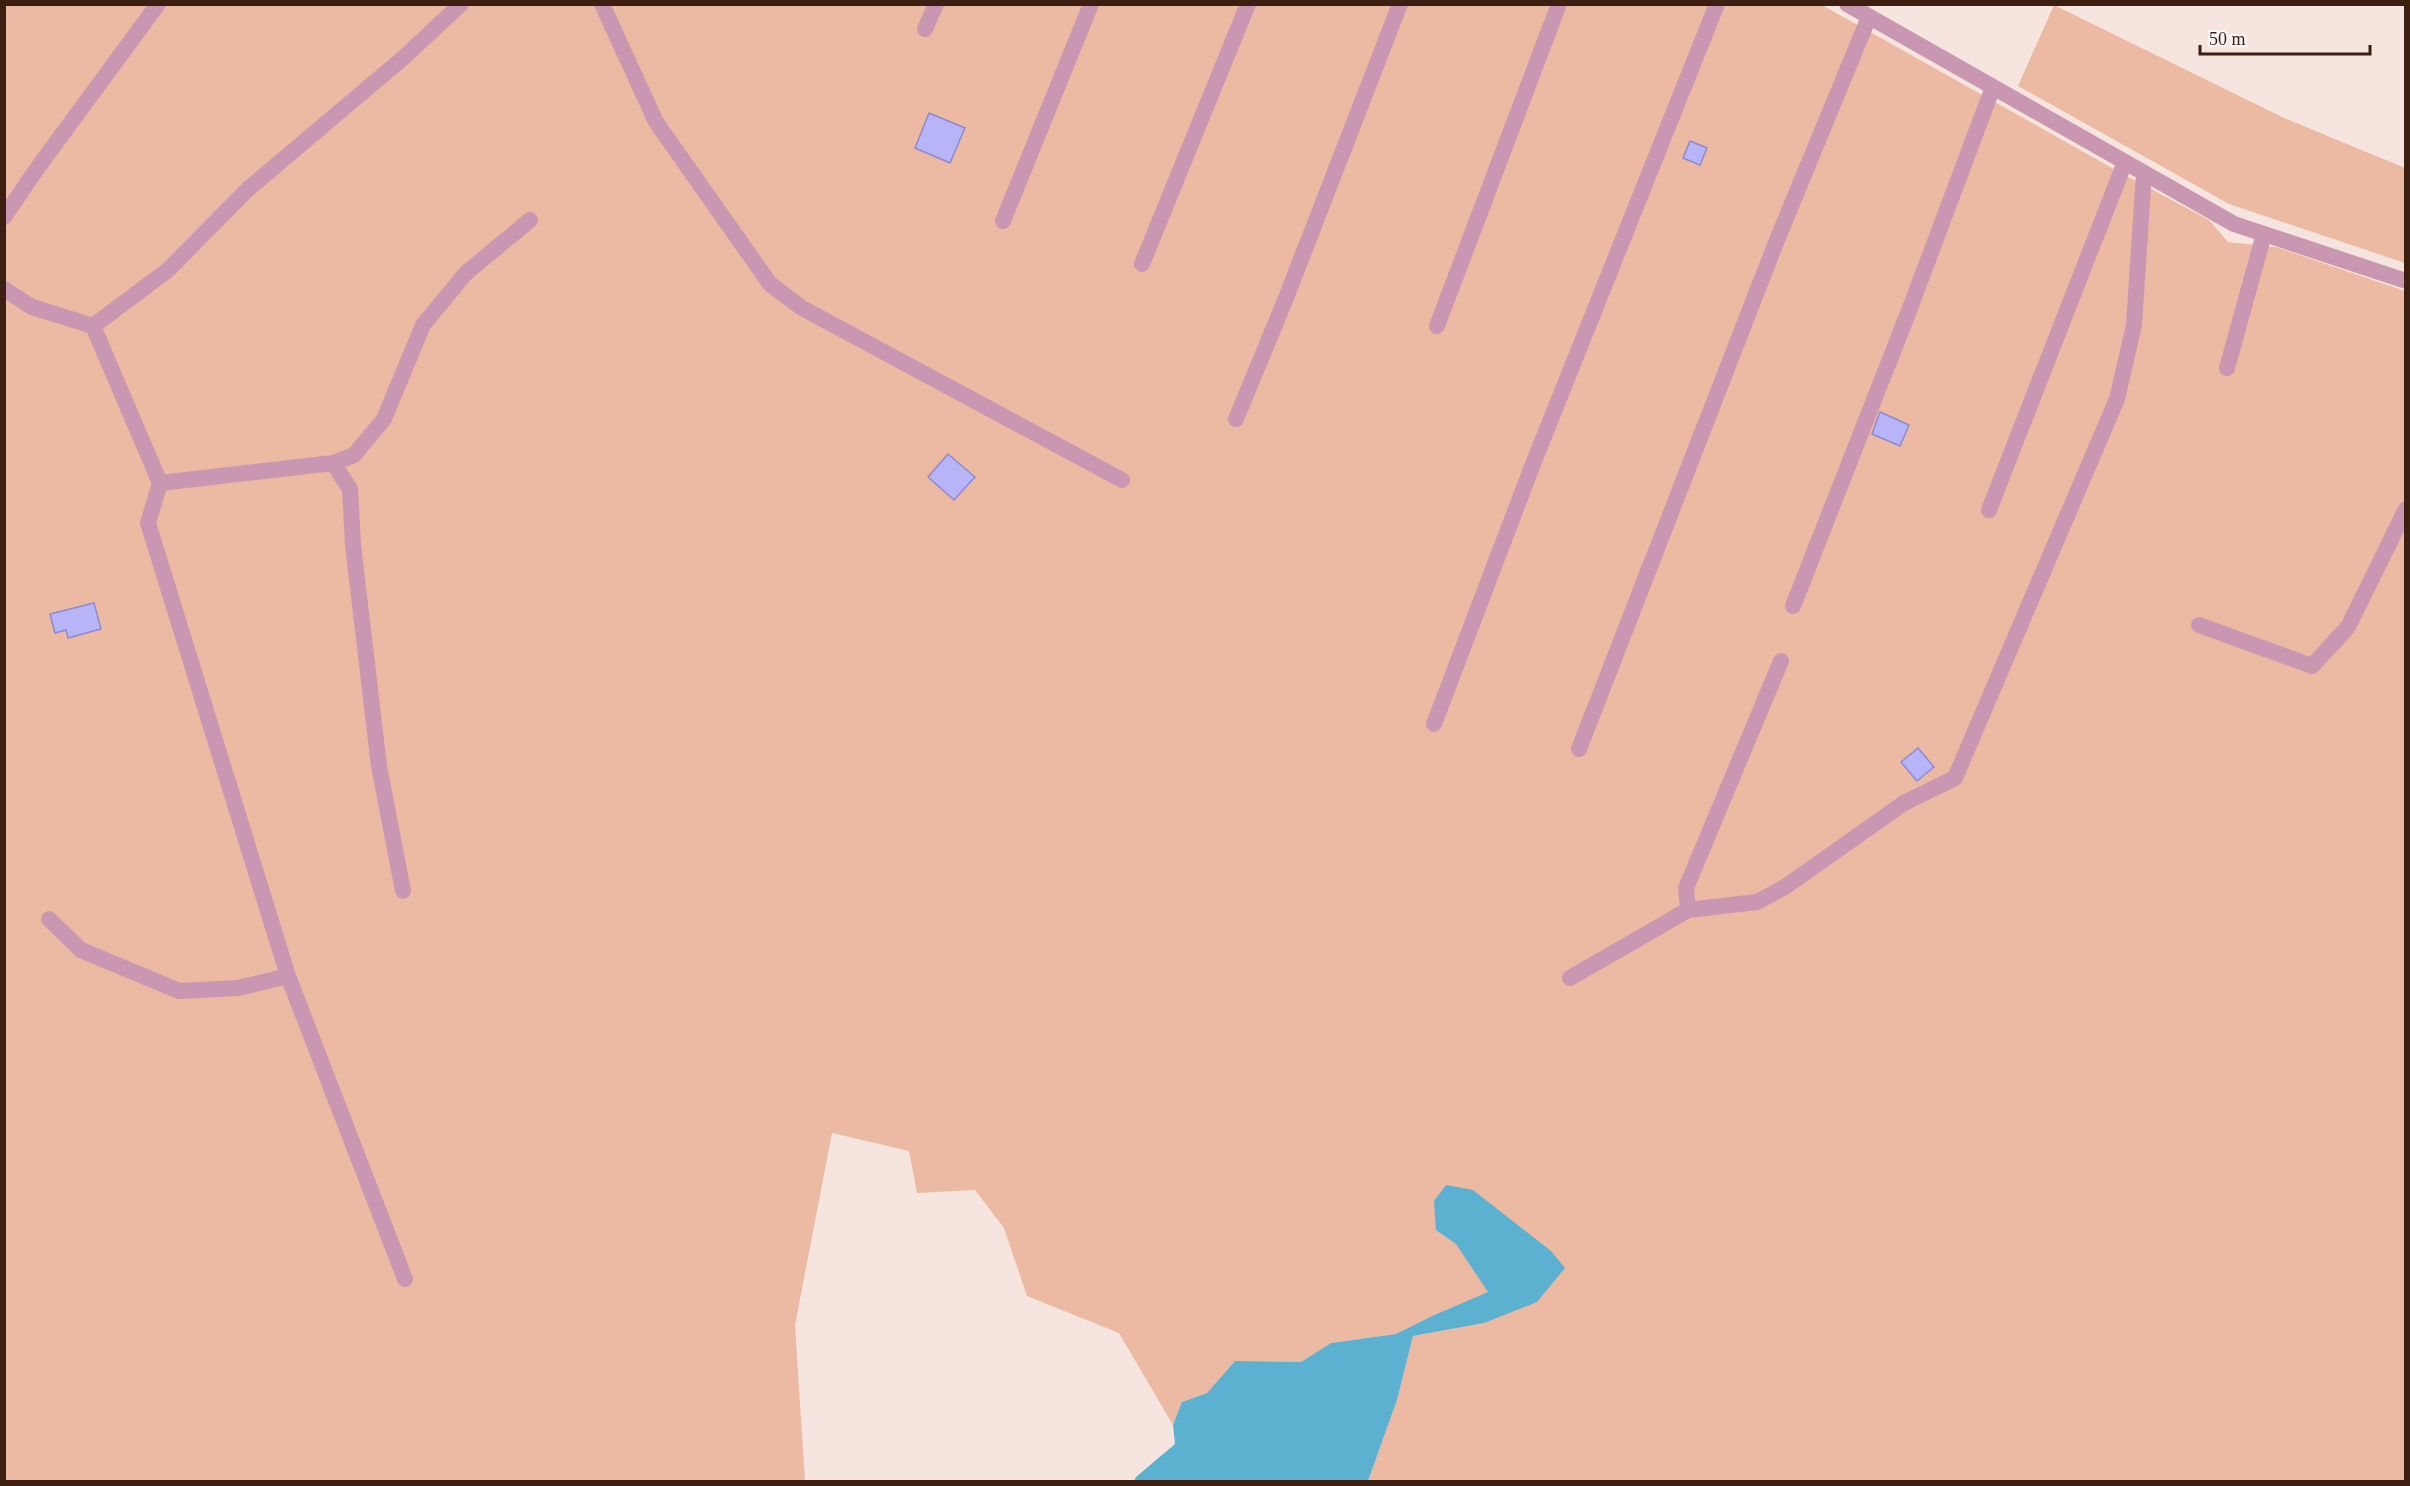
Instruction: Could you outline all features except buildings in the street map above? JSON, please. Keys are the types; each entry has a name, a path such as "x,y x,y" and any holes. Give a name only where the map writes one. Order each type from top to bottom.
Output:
{"street":[{"path":"4,217 158,4"},
{"path":"93,326 168,270 248,189 402,59 461,4"},
{"path":"602,4 656,122 770,284 802,308 1122,480"},
{"path":"925,29 936,4"},
{"path":"1003,222 1091,4"},
{"path":"1143,264 1248,4"},
{"path":"1236,419 1286,298 1400,4"},
{"path":"1437,326 1559,4"},
{"path":"1434,724 1533,464 1717,4"},
{"path":"1847,4 2234,224 2406,281"},
{"path":"1579,749 1777,240 1869,17"},
{"path":"1793,606 1994,87"},
{"path":"1989,510 2125,162"},
{"path":"1570,978 1688,910 1757,902 1785,887 1904,803 1955,778 2117,399 2134,325 2144,173"},
{"path":"160,483 333,463 354,454 384,418 423,325 466,273 530,220"},
{"path":"2227,368 2264,234"},
{"path":"4,288 32,307 93,326 160,483 148,523 288,976 405,1279"},
{"path":"333,463 350,489 353,544 379,766 403,891"},
{"path":"2199,625 2312,666 2348,627 2406,509"},
{"path":"1688,910 1686,888 1781,662"},
{"path":"50,919 81,950 179,991 237,988 288,976"}],"shaded area":[{"path":"5,5 1822,5 2209,220 2228,242 2276,247 2405,291 2405,1481 1368,1481 1397,1400 1413,1336 1484,1323 1507,1218 1473,1190 1456,1244 1489,1292 1396,1334 1331,1343 1301,1362 1235,1361 1207,1393 1182,1402 1173,1425 1119,1333 1027,1296 1004,1228 975,1190 917,1193 909,1151 832,1133 795,1325 805,1481 5,1482"},
{"path":"2054,5 2284,118 2405,168 2405,263 2229,204 2018,86"}],"water":[{"path":"1446,1185 1473,1190 1551,1251 1565,1268 1537,1302 1484,1323 1413,1336 1397,1400 1368,1481 1134,1481 1175,1444 1173,1425 1182,1402 1207,1393 1235,1361 1301,1362 1331,1343 1396,1334 1488,1292 1456,1244 1436,1230 1434,1201"}]}
